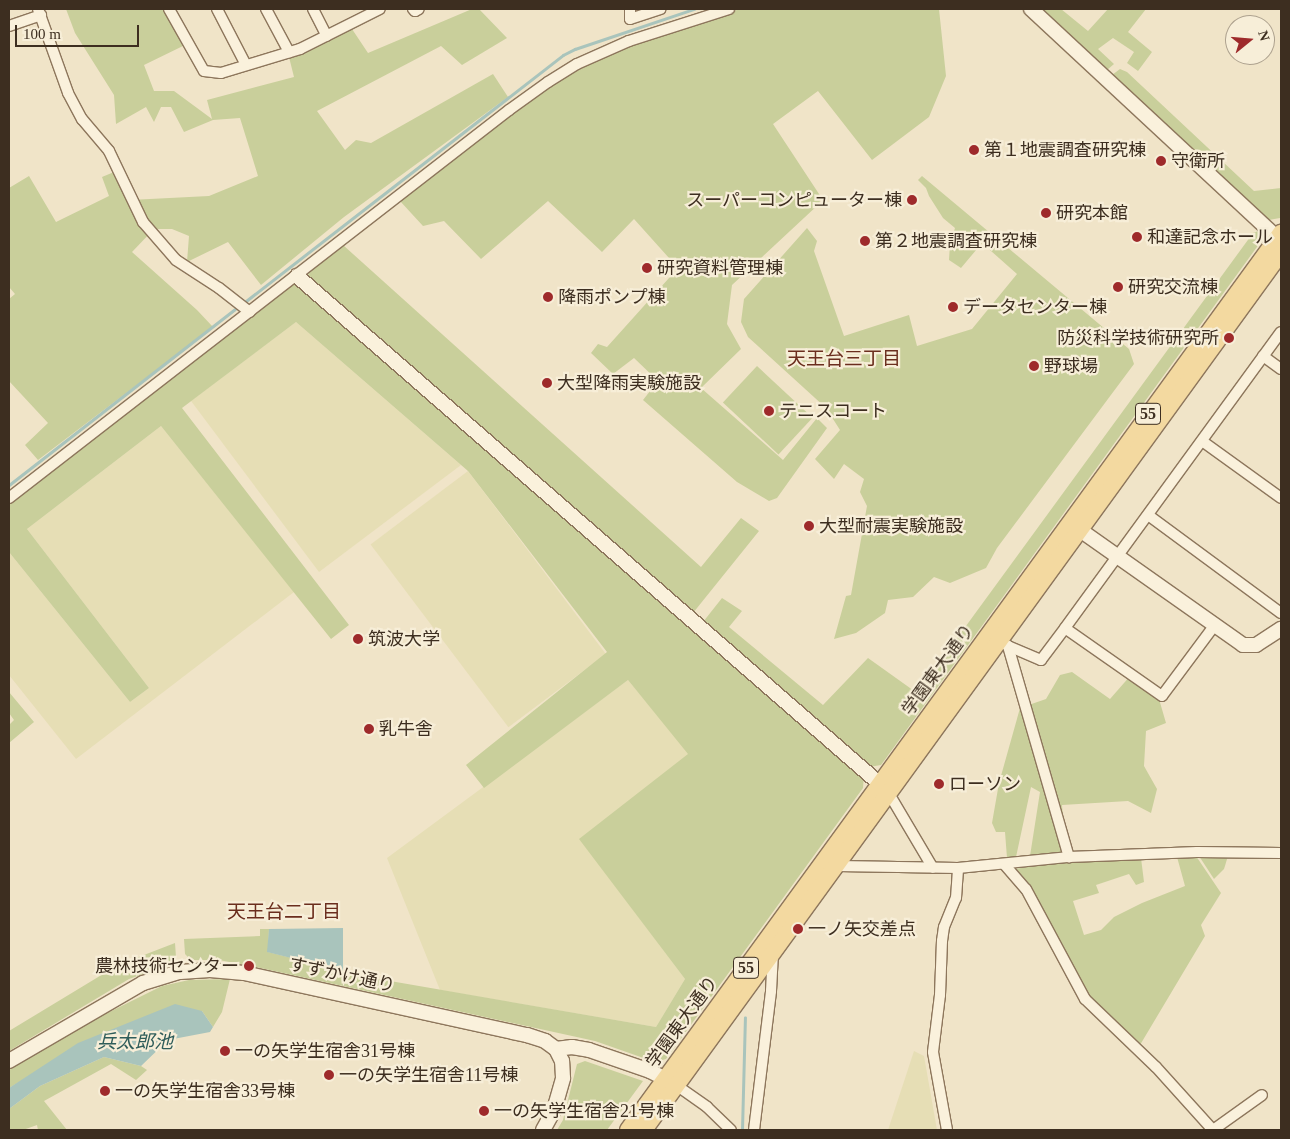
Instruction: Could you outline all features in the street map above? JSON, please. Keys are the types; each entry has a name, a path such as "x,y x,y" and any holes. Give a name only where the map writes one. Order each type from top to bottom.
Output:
{"main road":[{"name":"学園東大通り","path":"644,1130 671,1081 1280,241"},
{"name":"学園東大通り","path":"628,1130 671,1081 838,866 884,788 1004,643 1075,526"}],"street":[{"path":"169,9 204,71 221,73 300,49 327,36 364,12 380,9"},
{"path":"217,9 246,65"},
{"path":"266,9 289,52"},
{"path":"313,9 327,36"},
{"path":"413,9 415,11 419,9"},
{"path":"630,9 630,19 660,9"},
{"path":"9,498 509,110 577,64 629,41 729,9"},
{"path":"1030,9 1280,241"},
{"path":"9,26 39,12 68,94 82,119 110,151 143,222 176,260 219,288 250,312"},
{"path":"297,276 884,788 932,868"},
{"path":"1004,643 1041,660 1281,332"},
{"path":"1263,356 1281,369"},
{"path":"1202,440 1281,498"},
{"path":"1148,516 1281,613"},
{"path":"1075,526 1214,626 1249,647 1264,641 1281,629"},
{"path":"1066,628 1162,696 1214,626"},
{"path":"1004,643 1070,857"},
{"path":"838,866 958,868 1070,857 1196,852 1281,853"},
{"path":"1004,864 1026,889 1086,998 1156,1066 1213,1130 1262,1095"},
{"path":"947,1130 933,1052 940,995 942,941 944,927 956,898 958,868"},
{"path":"754,1130 771,991 773,951"},
{"name":"すずかけ通り","path":"9,1061 143,983 195,970 244,973 527,1035 545,1041 556,1049 572,1047 588,1050 671,1081"},
{"path":"543,1130 554,1110 563,1078 562,1062 556,1049"},
{"path":"671,1081 707,1107 731,1130"}],"shaded area":[{"path":"296,322 461,465 319,572 191,401"},
{"path":"161,426 294,592 76,759 9,675 9,552 130,702 149,688 27,529"},
{"path":"468,471 606,654 508,727 371,544"},
{"path":"628,680 689,754 580,839 685,979 656,1027 440,990 387,858"},
{"path":"914,1051 924,1056 937,1130 888,1130"}],"green space":[{"path":"66,9 165,9 185,45 144,65 154,91 174,91 212,119 207,100 294,77 289,57 352,29 368,53 472,9 479,9 507,38 462,65 441,46 317,111 345,150 356,140 371,143 493,74 508,97 344,217 261,285 228,242 187,262 189,236 172,229 154,229 132,252 197,310 213,327 38,460 25,445 48,423 9,381 9,299 15,294 9,287 9,188 29,176 56,222 109,196 102,177 114,172 130,200 209,196 258,176 240,118 213,120 184,132 171,107 161,107 154,122 146,107 116,124 114,95 75,33"},
{"path":"740,9 939,9 946,76 929,117 872,160 818,91 773,124 821,197 819,204 732,285 727,324 741,349 701,388 783,460 817,418 827,428 777,498 769,501 737,482 643,400 658,381 634,358 613,374 591,353 598,344 607,347 678,268 634,219 602,252 548,201 481,259 444,221 423,226 400,201 553,83 621,48"},
{"path":"1040,9 1061,9 1088,31 1108,9 1146,9 1128,32 1152,52 1138,71 1127,63 1134,52 1113,38 1098,49 1114,64 1107,70"},
{"path":"1120,69 1127,72 1254,191 1281,188 1280,218 1269,220 1112,75"},
{"path":"922,176 1129,349 1134,364 997,548 986,568 950,583 934,577 913,597 888,600 885,613 856,633 834,639 846,596 851,595 867,506 860,492 864,479 844,464 834,479 815,459 840,430 826,408 748,337 741,322 744,299 807,228 817,241 814,251 844,336 909,315 917,346 972,329 1017,274 982,243 961,268 949,260 950,244 955,228 943,218 926,188 918,180"},
{"path":"1261,230 1262,240 881,765 869,767 703,622 722,598 742,611 729,627 823,705 868,658 917,693 1253,233"},
{"path":"343,245 701,567 741,518 759,531 693,613 309,278 308,272"},
{"path":"292,284 304,287 864,775 863,788 666,1059 655,1062 595,1041 265,969 219,960 191,960 185,954 184,939 260,936 260,929 269,929 268,952 367,977 656,1027 685,979 579,839 688,754 628,680 484,788 466,765 607,652 468,471 296,322 182,408 349,625 331,639 161,426 27,529 149,688 130,702 9,552 9,503"},
{"name":"テニスコート","path":"757,366 813,418 778,454 723,403"},
{"path":"1072,672 1110,699 1131,675 1159,699 1166,723 1146,731 1144,766 1157,789 1151,813 1128,801 1062,805 1066,854 1030,856 1040,792 1031,787 1016,857 1007,858 1005,832 996,832 992,823 999,783 1020,708 1046,699 1060,675"},
{"path":"9,692 34,722 9,743 9,725 14,720 9,713"},
{"path":"1196,856 1221,893 1201,925 1205,936 1140,1045 1087,993 1014,869 1072,860 1141,858 1144,882 1136,885 1129,874 1096,885 1099,893 1073,901 1084,935 1101,930 1114,917 1142,903 1185,886 1177,857"},
{"path":"1199,856 1228,856 1224,869 1214,879"},
{"path":"175,943 176,957 169,965 129,979 9,1051 9,1031 118,965"},
{"path":"230,979 222,1012 213,1027 202,1011 36,1072 9,1088 9,1070 77,1028 162,986 189,980"},
{"path":"104,1057 141,1066 147,1070 136,1080 111,1064 44,1101 67,1130 38,1130 37,1125 23,1130 9,1130 9,1109 40,1086"},
{"path":"585,1061 643,1081 607,1130 557,1130 563,1120 577,1064"}],"water":[{"path":"343,928 343,971 267,952 269,929"},
{"name":"兵太郎池","path":"175,1004 202,1011 213,1027 210,1032 168,1040 141,1066 104,1057 40,1086 9,1109 9,1088 78,1043"}],"waterway":[{"path":"246,301 563,55 575,49 694,9"},
{"path":"9,485 235,309"},
{"path":"742,1130 745,1018"}],"place":[{"name":"第１地震調査研究棟","path":"974,150"},
{"name":"守衛所","path":"1161,161"},
{"name":"スーパーコンピューター棟","path":"912,200"},
{"name":"研究本館","path":"1046,213"},
{"name":"和達記念ホール","path":"1137,237"},
{"name":"第２地震調査研究棟","path":"865,241"},
{"name":"研究資料管理棟","path":"647,268"},
{"name":"研究交流棟","path":"1118,287"},
{"name":"降雨ポンプ棟","path":"548,297"},
{"name":"データセンター棟","path":"953,307"},
{"name":"防災科学技術研究所","path":"1229,338"},
{"name":"野球場","path":"1034,366"},
{"name":"大型降雨実験施設","path":"547,383"},
{"name":"テニスコート","path":"769,411"},
{"name":"大型耐震実験施設","path":"809,526"},
{"name":"筑波大学","path":"358,639"},
{"name":"乳牛舎","path":"369,729"},
{"name":"ローソン","path":"939,784"},
{"name":"一ノ矢交差点","path":"798,929"},
{"name":"農林技術センター","path":"249,966"},
{"name":"一の矢学生宿舎31号棟","path":"225,1051"},
{"name":"一の矢学生宿舎11号棟","path":"329,1075"},
{"name":"一の矢学生宿舎33号棟","path":"105,1091"},
{"name":"一の矢学生宿舎21号棟","path":"484,1111"}],"district":[{"name":"天王台三丁目","path":"844,359"},
{"name":"天王台二丁目","path":"284,912"}]}
